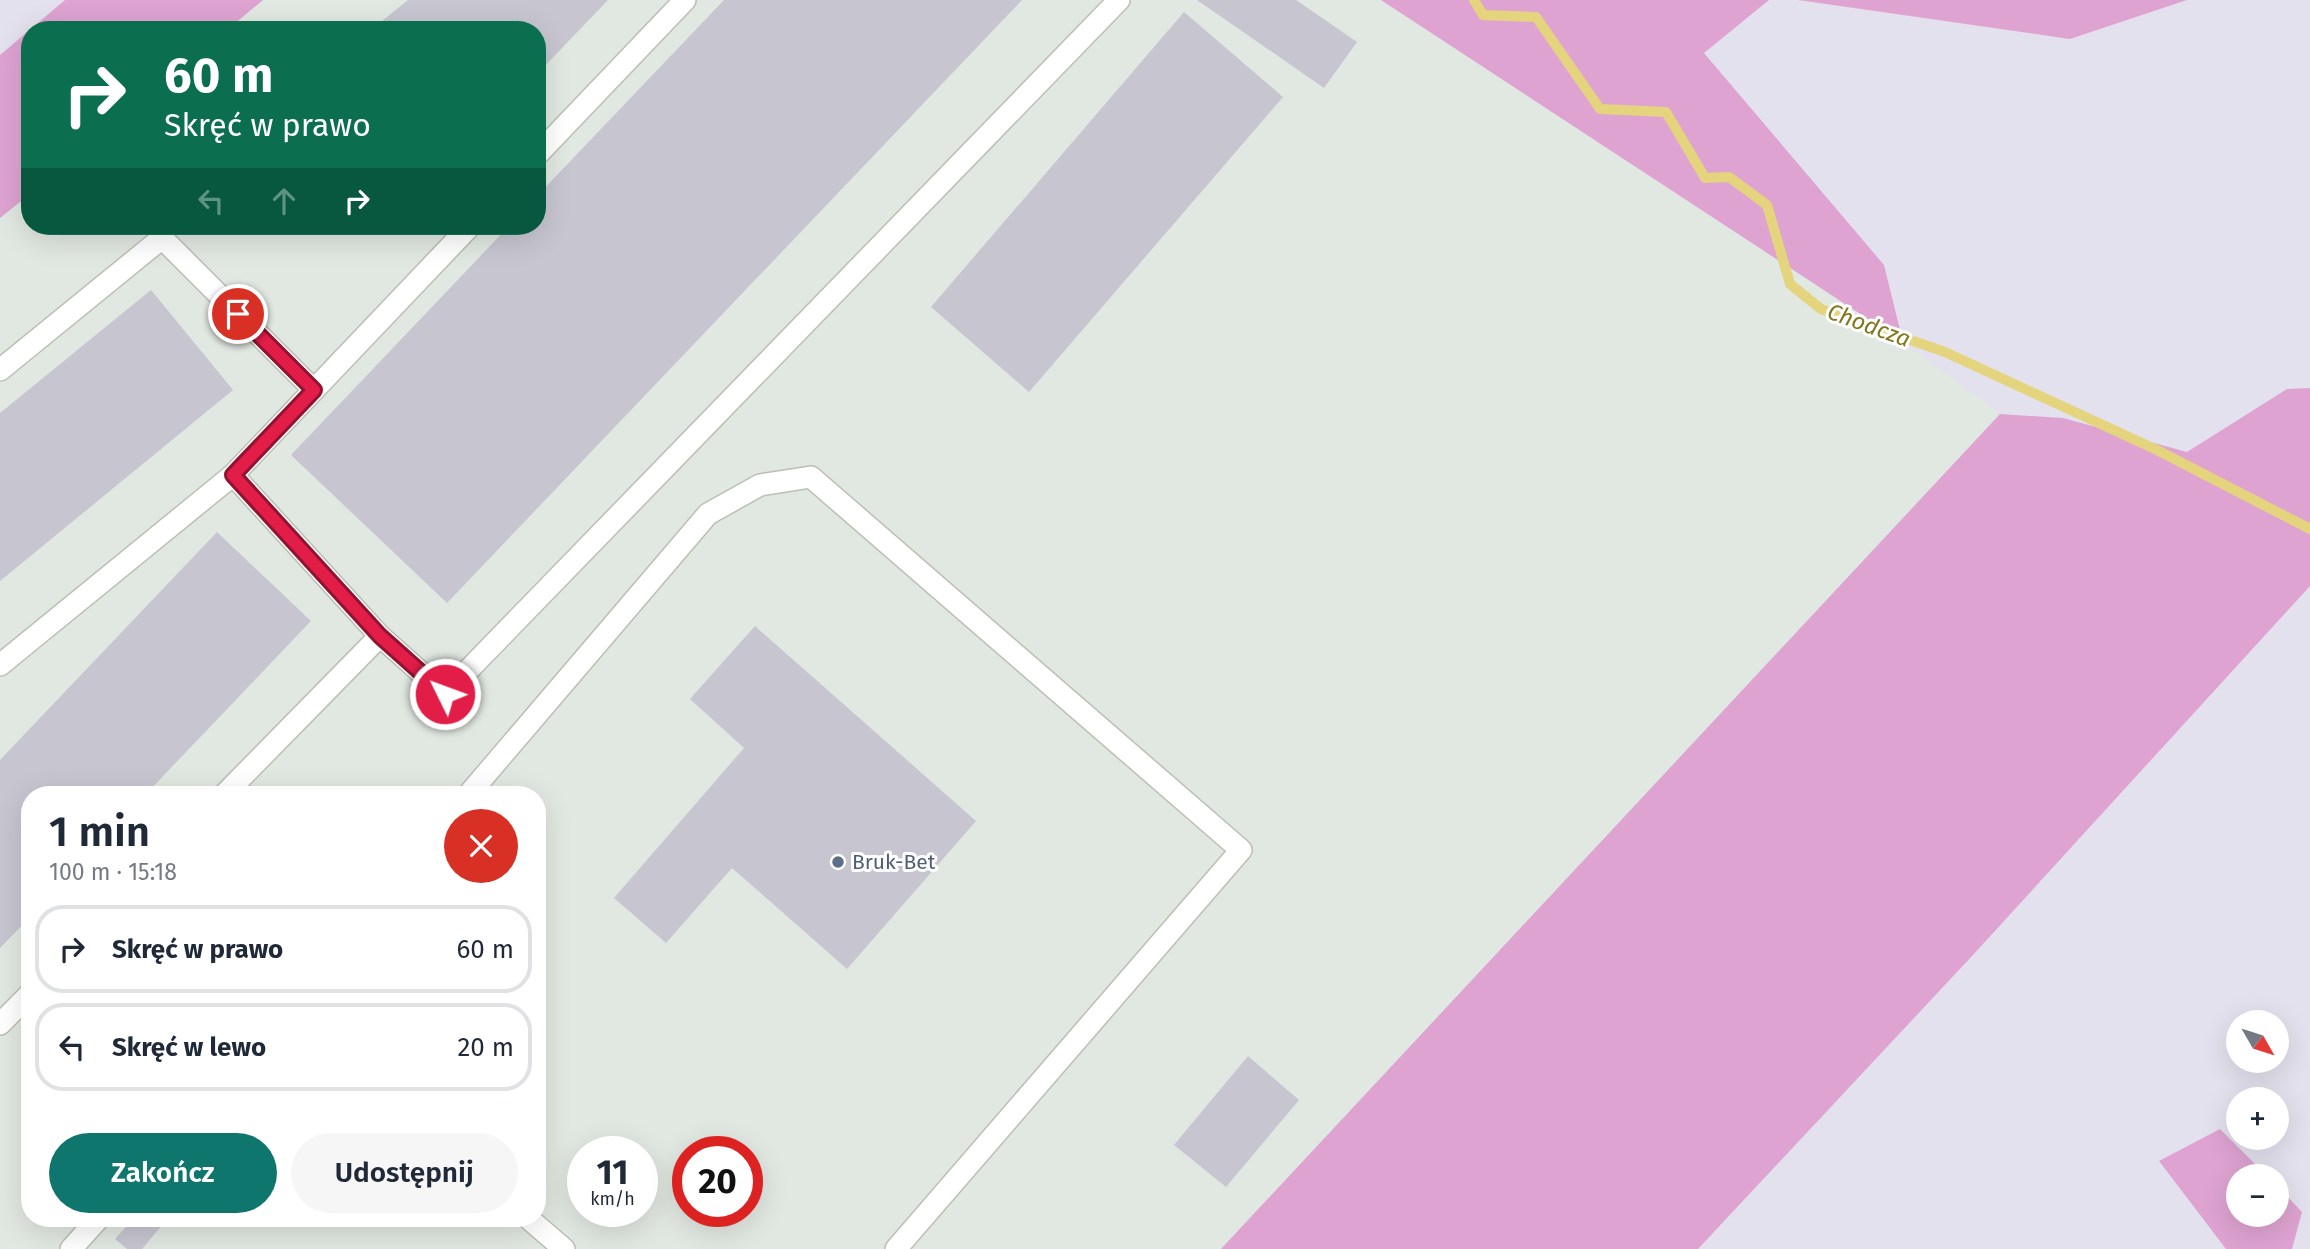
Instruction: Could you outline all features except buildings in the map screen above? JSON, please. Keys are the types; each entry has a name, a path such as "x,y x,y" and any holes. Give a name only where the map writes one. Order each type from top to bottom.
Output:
{"lane":[{"path":"546,146 685,0"},
{"path":"233,475 380,636 445,694 1108,4"},
{"path":"0,665 233,475 461,235"},
{"path":"0,370 162,238 314,390"},
{"path":"476,786 708,514 760,485 811,477 1241,850 896,1249"},
{"path":"233,786 380,636"},
{"path":"0,1024 21,1003"},
{"path":"71,1249 91,1227"},
{"path":"538,1227 564,1249"}],"shaded area":[{"path":"65,0 263,0 238,21 40,21"},
{"path":"263,0 1381,0 1903,342 2000,414 1221,1249 0,1249 0,218 21,201 21,235 546,235 546,21 238,21"},
{"path":"1381,0 1769,0 1704,53 1884,265 1903,342"},
{"path":"1798,0 2187,0 2070,39"},
{"path":"21,37 21,201 0,218 0,55"},
{"path":"2310,388 2310,586 1972,956 1698,1249 1221,1249 2000,414 2063,418 2187,452 2287,389"},
{"path":"2220,1129 2226,1135 2226,1150 2241,1150 2255,1164 2226,1164 2226,1227 2289,1227 2289,1198 2302,1212 2292,1249 2226,1249 2159,1161"}],"waterway":[{"name":"Chodcza","path":"1474,0 1483,15 1536,17 1600,109 1666,112 1705,178 1729,177 1767,205 1790,284 1821,309 1945,352 2157,450 2310,529"}],"place":[{"name":"Bruk-Bet","path":"838,862"}],"route":[{"path":"238,314 314,390 233,475 380,636 445,694"}]}
